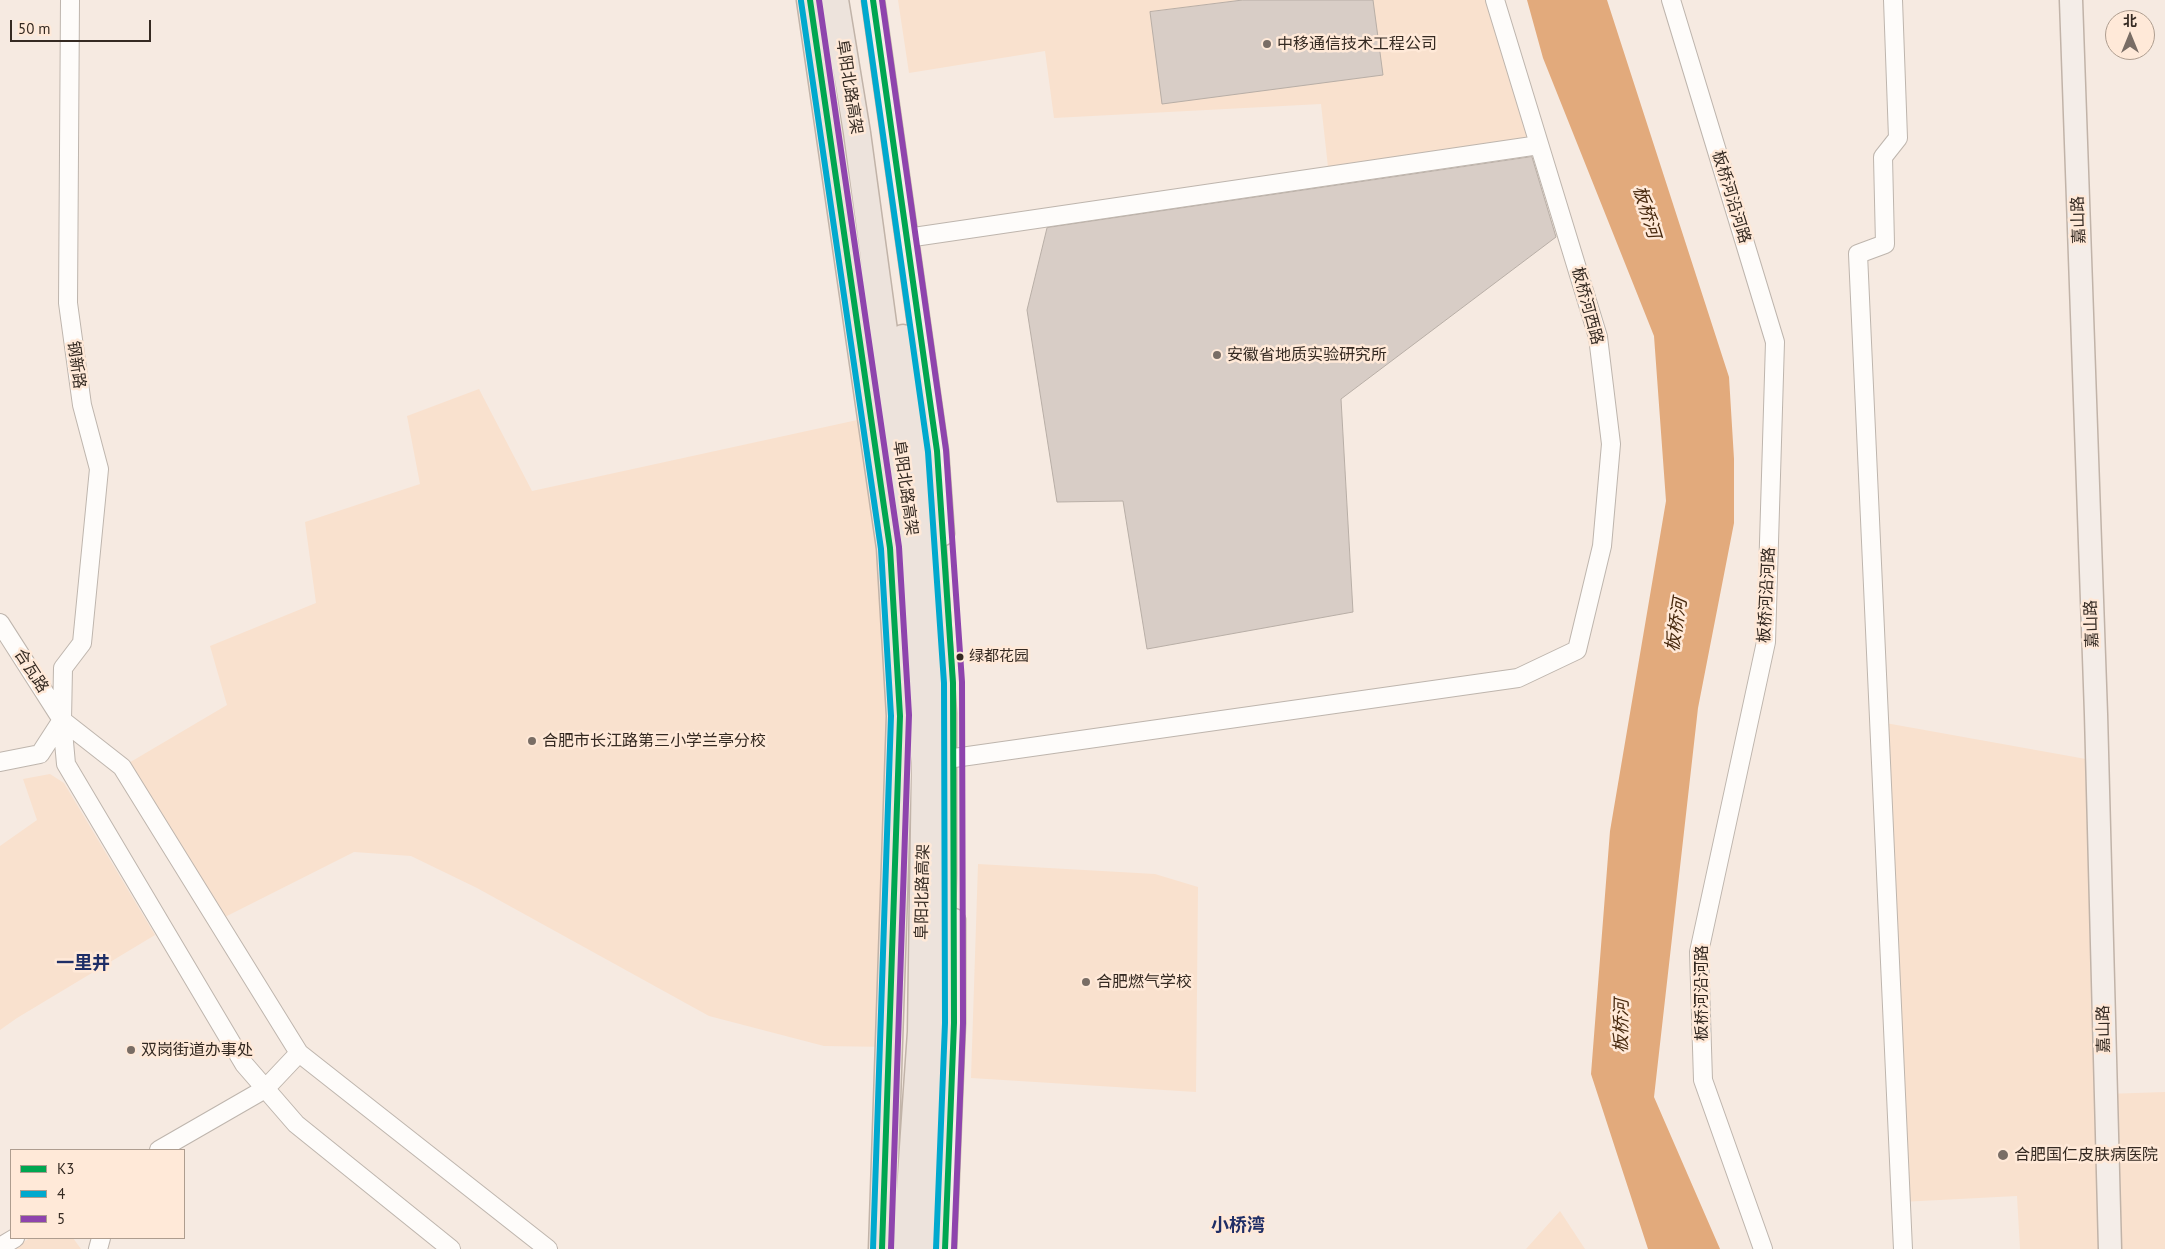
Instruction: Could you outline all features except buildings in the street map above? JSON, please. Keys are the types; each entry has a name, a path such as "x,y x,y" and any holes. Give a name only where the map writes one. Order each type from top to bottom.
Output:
{"highway":[{"path":"810,0 890,548 900,716 882,1249"},
{"name":"阜阳北路高架","path":"835,0 857,133 913,553 925,762 921,1032 906,1249"},
{"name":"阜阳北路高架","path":"853,0 932,536 943,714 943,874 939,1026 928,1249"}],"main road":[{"path":"873,0 937,451 953,683 954,1023 945,1249"},
{"name":"嘉山路","path":"2071,0 2096,714 2110,1249"}],"street":[{"name":"钢新路","path":"70,0 68,303 82,404 99,469 82,644 63,668 62,720 66,764 244,1064 296,1124 451,1249"},
{"name":"板桥河西路","path":"954,758 1518,678 1577,650 1602,546 1611,444 1598,337 1495,0"},
{"name":"板桥河沿河路","path":"1671,0 1775,342 1766,642 1699,952 1703,1080 1763,1249"},
{"path":"1893,0 1898,138 1883,157 1884,244 1858,254 1904,1249"},
{"path":"907,238 1540,144"},
{"name":"合瓦路","path":"0,623 62,720"},
{"path":"0,762 40,754 62,720 122,767 298,1053 548,1249"},
{"path":"161,1149 265,1089 298,1053"},
{"path":"0,1247 13,1239"}],"shaded area":[{"path":"898,0 1490,0 1539,145 1329,176 1321,104 1054,118 1045,51 909,73"},
{"name":"合肥市长江路第三小学兰亭分校","path":"479,389 532,491 871,417 890,548 889,1047 824,1046 709,1016 477,888 411,856 354,852 217,921 122,767 227,705 210,646 316,603 305,522 420,484 407,416"},
{"path":"1880,722 2097,761 2106,1094 2165,1092 2165,1249 2020,1249 2017,1196 1901,1202"},
{"path":"50,774 64,783 155,935 0,1030 0,846 37,820 23,779"},
{"name":"合肥燃气学校","path":"978,864 1155,874 1198,887 1196,1092 971,1078"},
{"path":"1560,1211 1585,1249 1526,1249"},
{"path":"28,1239 74,1239 81,1249 12,1249"}],"water":[{"name":"板桥河","path":"1527,0 1607,0 1729,377 1734,459 1734,523 1698,708 1654,1097 1720,1249 1648,1249 1591,1074 1610,831 1666,501 1654,336 1543,58"}],"transit line":[{"name":"K3","path":"810,0 890,548 900,716 882,1249"},
{"name":"5","path":"819,0 899,547 909,715 891,1249"},
{"name":"K3","path":"873,0 937,451 953,683 954,1023 945,1249"},
{"name":"5","path":"882,0 946,450 962,682 963,1023 954,1249"},
{"name":"4","path":"801,1 881,549 891,716 873,1249"},
{"name":"4","path":"864,1 928,452 944,683 945,1023 936,1249"}],"place":[{"name":"中移通信技术工程公司","path":"1267,44"},
{"name":"安徽省地质实验研究所","path":"1217,355"},
{"name":"绿都花园","path":"960,657"},
{"name":"合肥市长江路第三小学兰亭分校","path":"532,741"},
{"name":"合肥燃气学校","path":"1086,982"},
{"name":"双岗街道办事处","path":"131,1050"},
{"name":"合肥国仁皮肤病医院","path":"2003,1155"}],"district":[{"name":"一里井","path":"83,964"},
{"name":"小桥湾","path":"1238,1226"}]}
